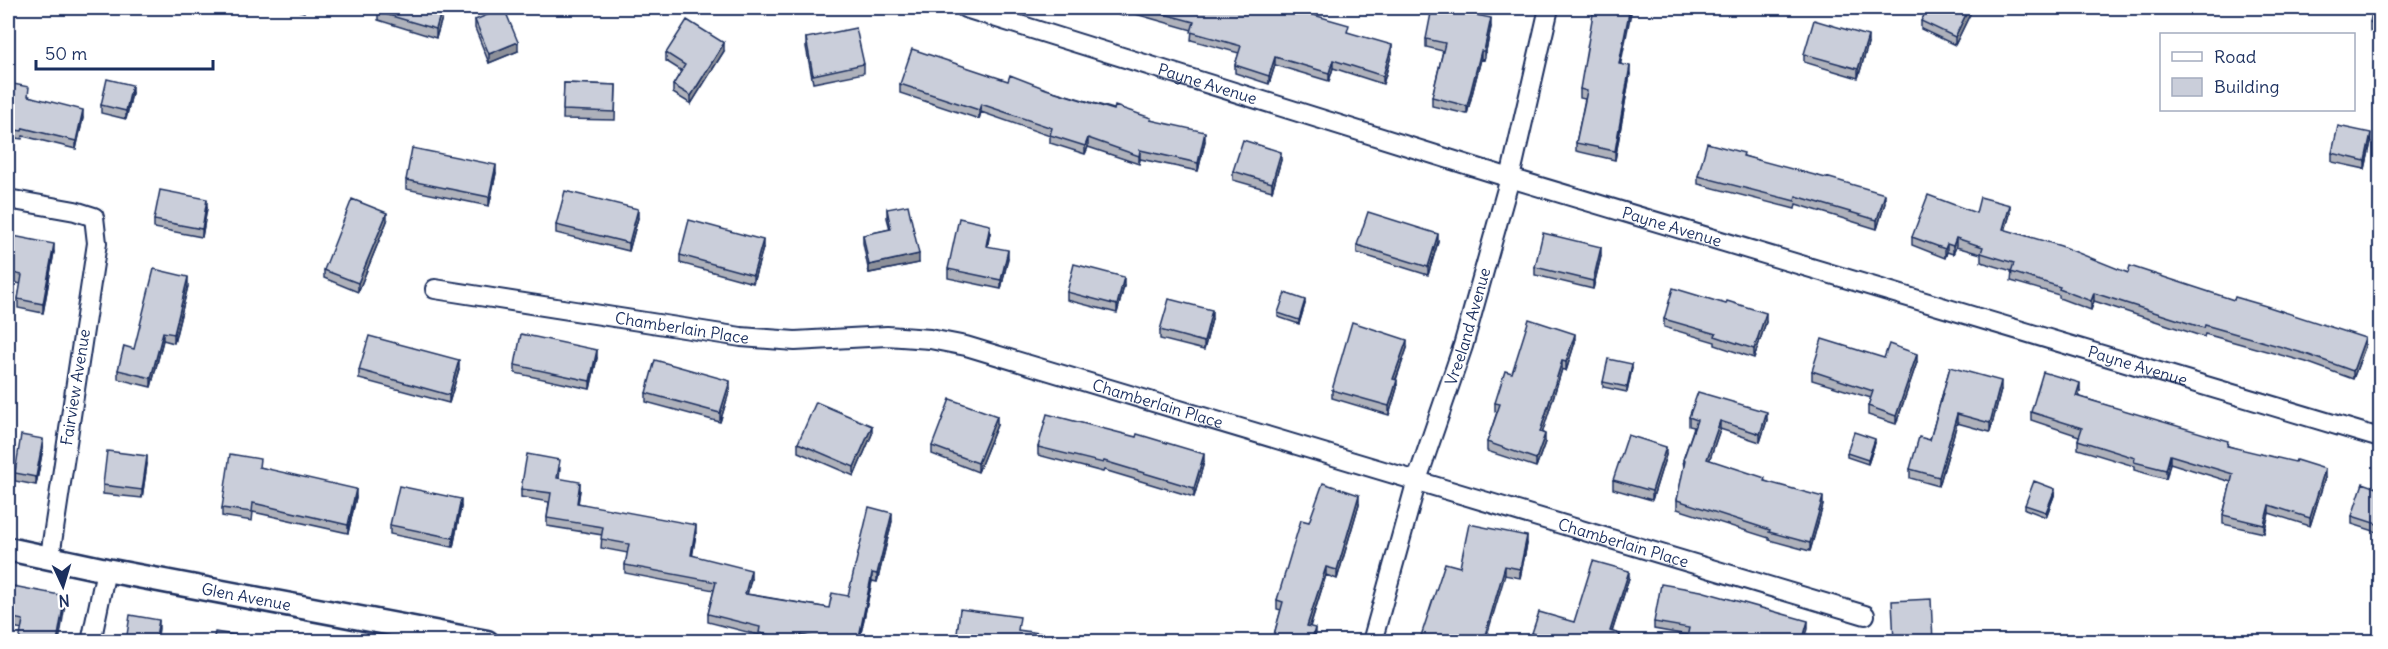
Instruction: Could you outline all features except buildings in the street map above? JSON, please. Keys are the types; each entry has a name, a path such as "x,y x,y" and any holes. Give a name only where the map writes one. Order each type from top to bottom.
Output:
{"street":[{"name":"Payne Avenue","path":"965,8 1510,178 2380,438"},
{"name":"Vreeland Avenue","path":"1372,642 1417,480 1463,346 1510,178 1549,8"},
{"name":"Fairview Avenue","path":"8,199 75,211 94,218 97,243 50,556"},
{"name":"Chamberlain Place","path":"435,289 741,337 795,341 887,336 930,339 966,346 1865,615"},
{"name":"Glen Avenue","path":"8,549 50,556 106,570 487,642"},
{"path":"91,642 106,570"}]}
